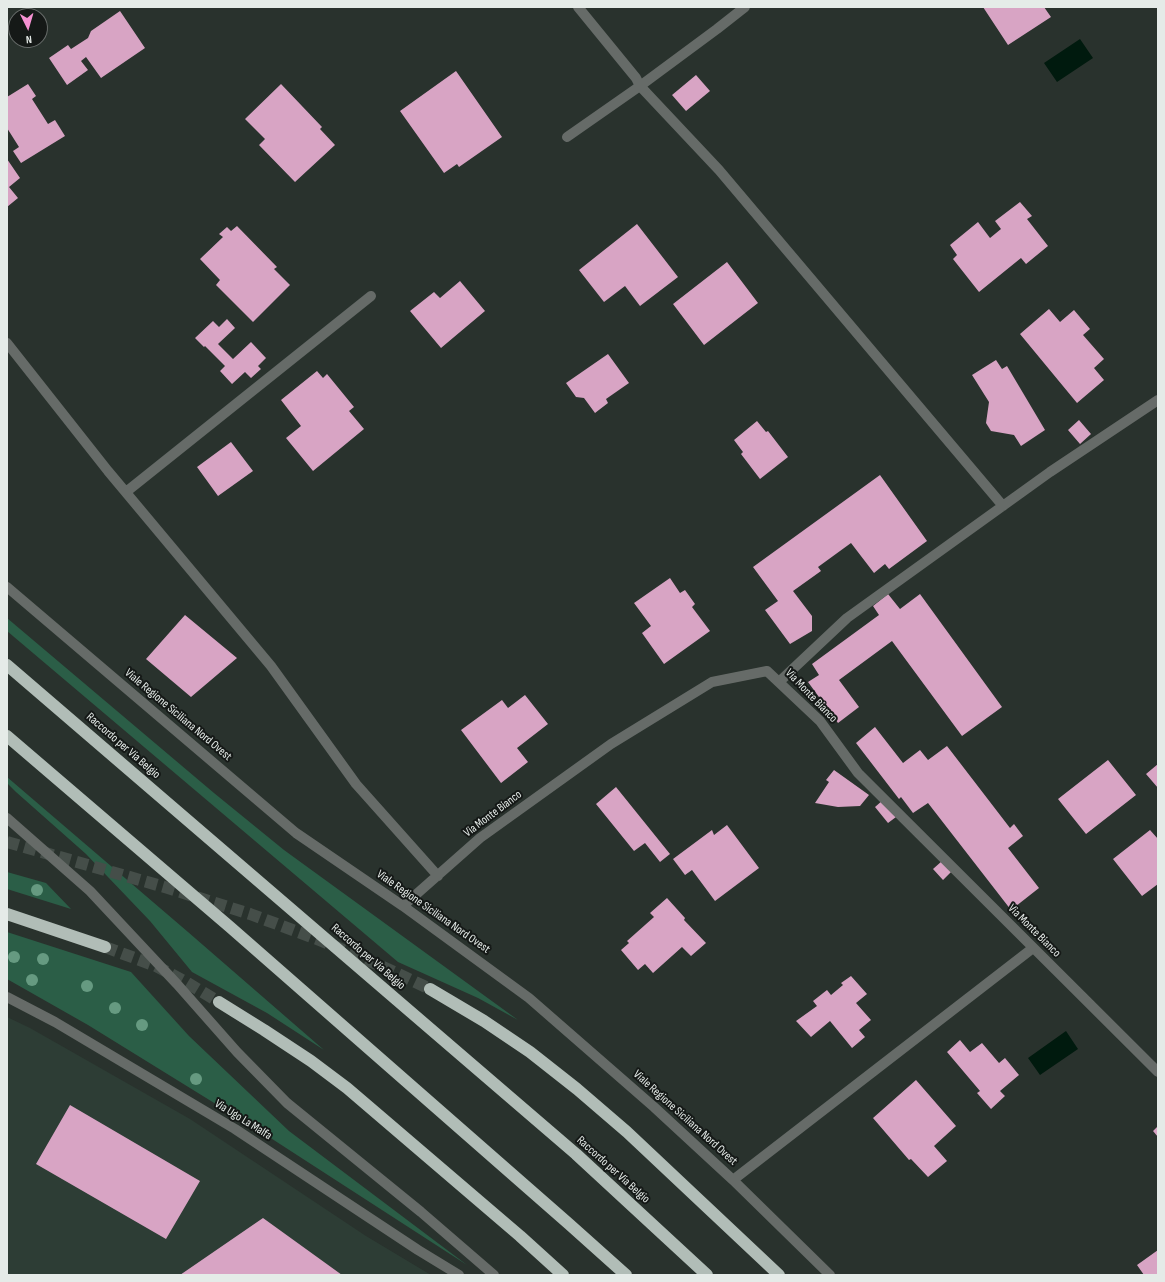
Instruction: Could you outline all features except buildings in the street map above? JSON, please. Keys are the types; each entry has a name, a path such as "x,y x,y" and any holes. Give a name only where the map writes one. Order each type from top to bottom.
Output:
{"highway":[{"name":"Raccordo per Via Belgio","path":"7,665 576,1154 707,1275"},
{"path":"7,736 236,932 626,1275"},
{"path":"7,914 106,946"},
{"path":"430,989 484,1021 523,1048 577,1089 647,1150 779,1275"},
{"path":"220,1002 311,1061 352,1093 520,1236 563,1275"}],"street":[{"path":"578,7 636,78 640,86 719,170 1003,506"},
{"path":"566,137 640,86 744,7"},
{"path":"126,492 371,296"},
{"path":"7,343 126,492 271,666 356,784 438,876"},
{"path":"779,682 847,618 1050,472 1158,400"},
{"name":"Viale Regione Siciliana Nord Ovest","path":"7,587 296,833 403,906 530,998 654,1107 734,1180 830,1275"},
{"name":"Via Monte Bianco","path":"403,906 480,838 611,744 712,682 767,671 820,721 858,774 1158,1072"},
{"path":"7,818 90,891 177,984 237,1052 287,1103 421,1212 494,1275"},
{"path":"734,1180 1033,948"},
{"name":"Via Ugo La Malfa","path":"7,997 55,1022 235,1130 418,1250 459,1275"}],"shaded area":[{"path":"1080,39 1093,58 1057,82 1044,63"},
{"path":"7,1017 30,1028 190,1119 366,1236 431,1275 7,1275"},
{"path":"1066,1031 1078,1049 1040,1075 1028,1058"}],"green space":[{"path":"7,618 214,793 284,850 518,1020 478,998 398,962 7,631"},
{"path":"7,777 324,1050 267,1013 192,972 150,921 86,854 7,783"},
{"path":"7,872 46,883 71,909 7,889"},
{"path":"7,932 131,972 189,1036 289,1131 467,1265 266,1135 88,1025 7,979"}],"tunnel":[{"path":"7,842 168,888 250,914 317,939 379,965 430,989"},
{"path":"105,947 156,966 219,1002"}]}
